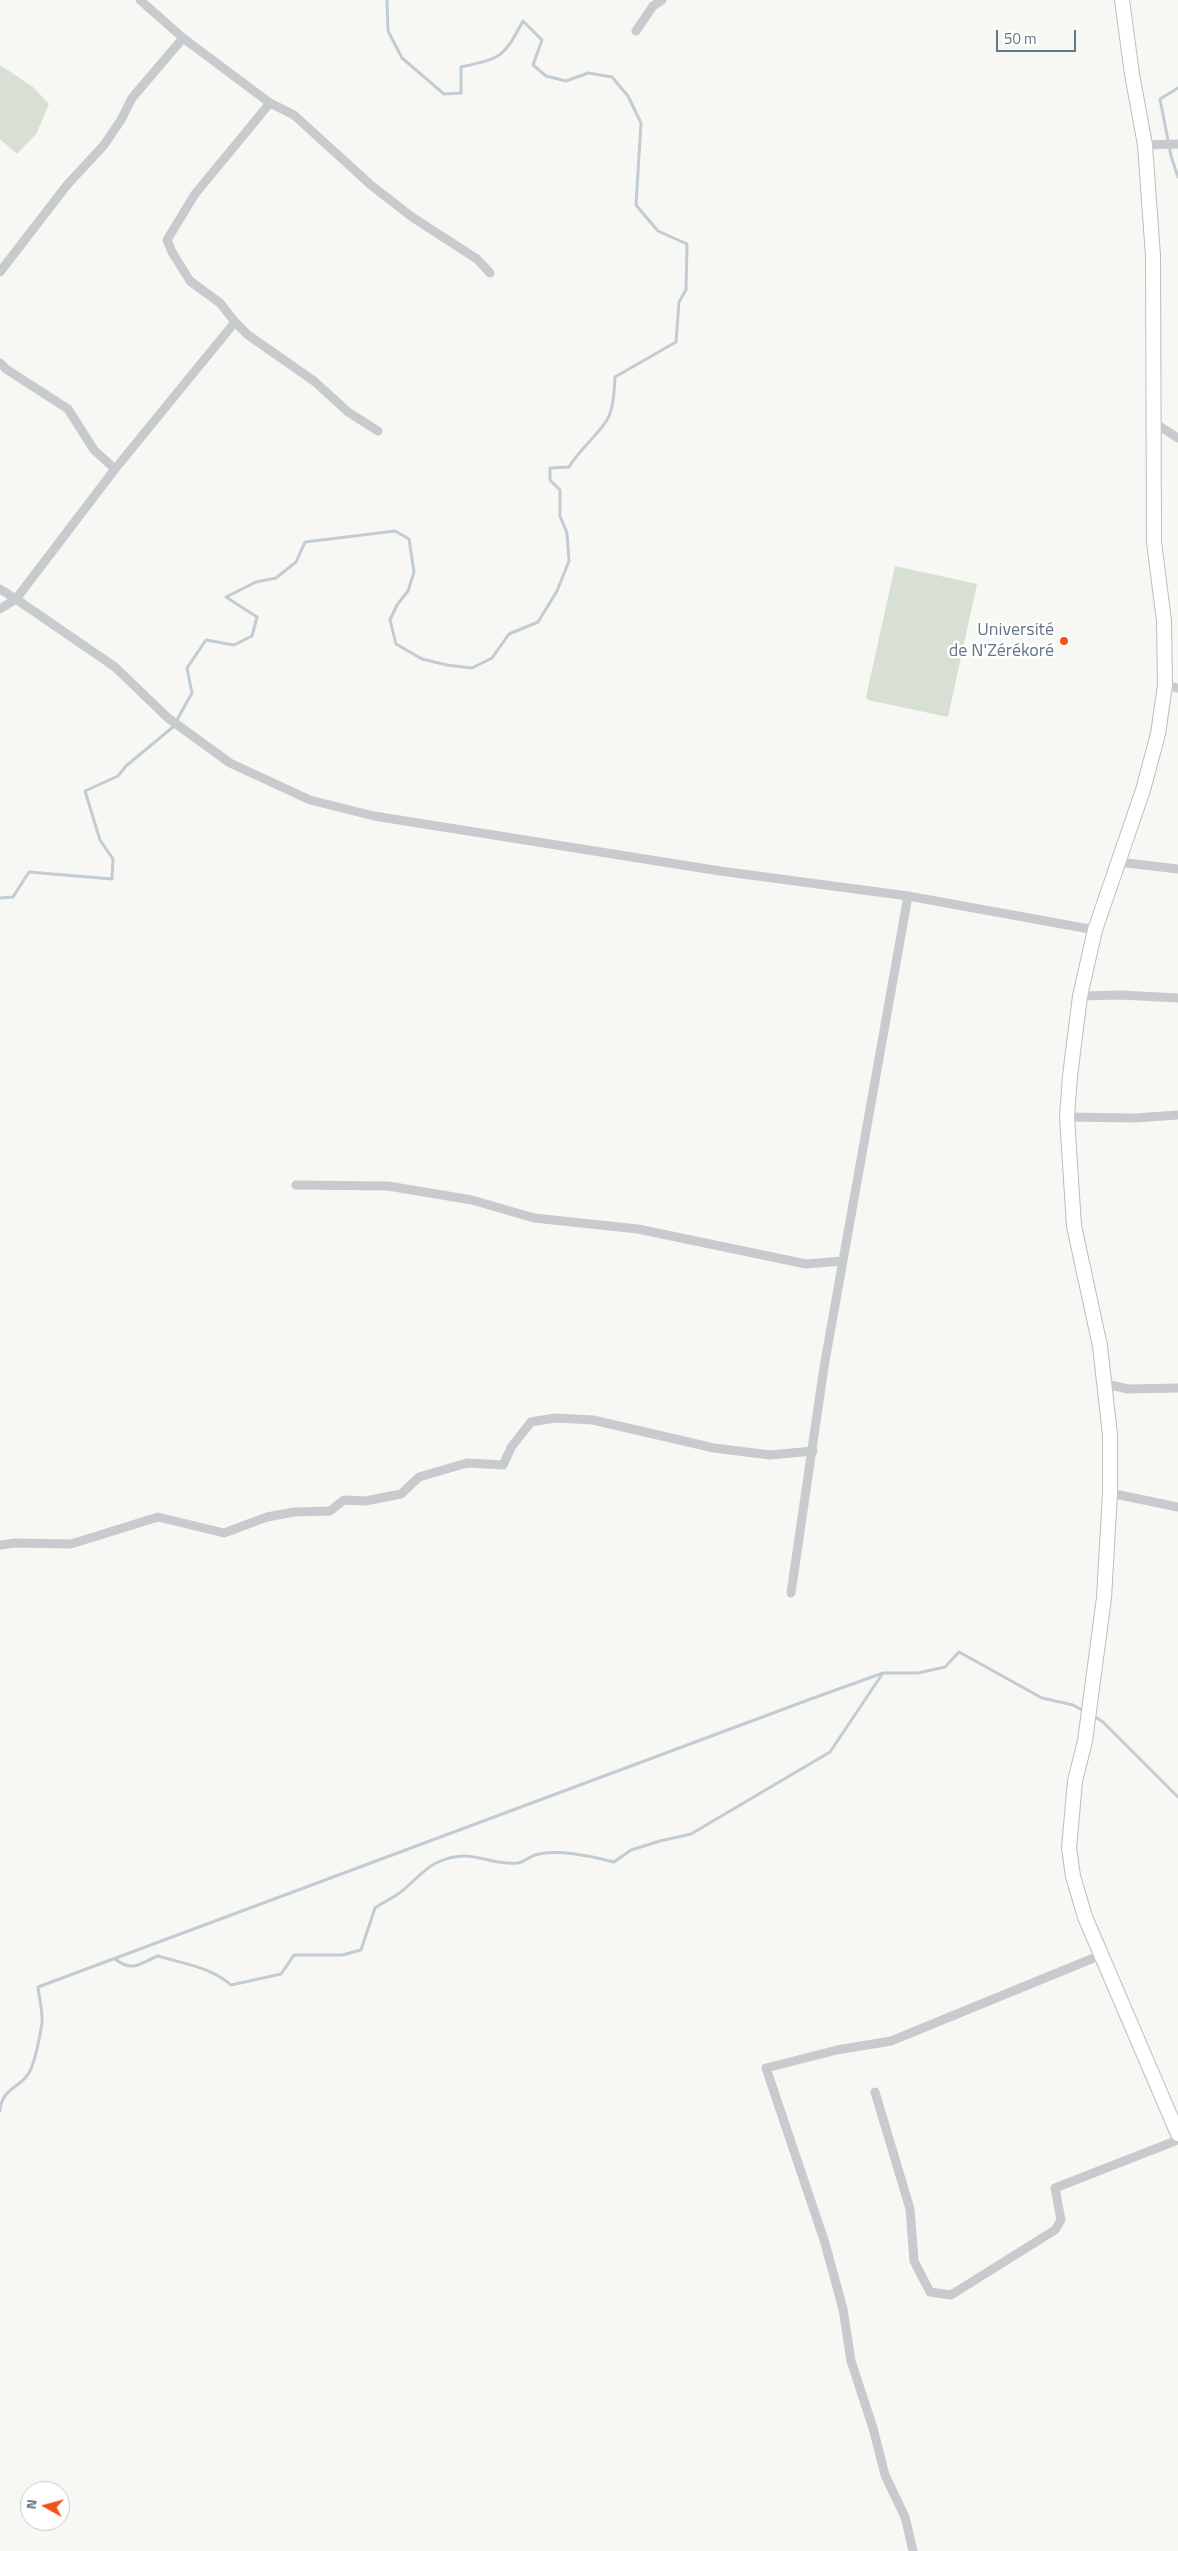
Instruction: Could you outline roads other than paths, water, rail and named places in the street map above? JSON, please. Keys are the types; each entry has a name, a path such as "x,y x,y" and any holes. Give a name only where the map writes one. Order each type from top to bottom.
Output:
{"main road":[{"path":"1122,0 1132,74 1145,145 1153,256 1154,542 1172,686 1148,772 1095,930 1080,996 1067,1117 1074,1226 1100,1346 1106,1384 1110,1435 1110,1493 1104,1598 1085,1741 1075,1781 1069,1848 1073,1876 1085,1918 1178,2134"}],"street":[{"path":"140,0 183,38 270,103 294,115 372,186 412,217 477,259 490,273"},
{"path":"636,30 653,6 662,0"},
{"path":"0,272 67,185 104,145 122,120 132,98 183,38"},
{"path":"270,103 195,194 168,240 172,252 190,281 220,302 234,322 255,340 314,381 348,412 378,431"},
{"path":"1145,145 1178,144"},
{"path":"0,609 16,599 115,469 234,322"},
{"path":"0,363 6,369 68,409 94,450 115,469"},
{"path":"1153,422 1178,438"},
{"path":"0,589 115,667 168,718 230,763 310,800 374,816 720,871 908,896 1095,930"},
{"path":"1118,862 1178,870"},
{"path":"791,1593 824,1367 908,896"},
{"path":"1080,996 1121,995 1178,998"},
{"path":"1067,1117 1134,1118 1178,1115"},
{"path":"296,1185 388,1186 472,1200 534,1218 638,1229 806,1264 842,1261"},
{"path":"1106,1384 1128,1389 1178,1388"},
{"path":"0,1545 15,1543 71,1544 158,1516 224,1533 267,1517 294,1512 330,1511 344,1500 382,1499 402,1494 419,1477 467,1462 503,1465 512,1446 531,1422 555,1418 594,1420 663,1437 733,1450 770,1454 813,1451"},
{"path":"1110,1493 1178,1507"},
{"path":"913,2551 905,2517 885,2474 873,2428 851,2361 842,2309 825,2243 766,2068 836,2050 891,2041 1101,1955"},
{"path":"875,2092 910,2208 914,2261 930,2292 951,2295 1055,2230 1061,2220 1055,2188 1178,2140"}],"waterway":[{"path":"0,898 13,897 29,872 112,879 113,859 100,840 85,791 118,776 126,766 173,727 192,693 187,668 206,640 234,645 252,636 257,617 226,597 256,582 276,578 296,562 305,542 395,531 409,539 414,572 408,591 397,605 390,620 396,644 422,659 472,668 492,658 509,634 538,622 557,591 569,561 567,533 560,516 560,490 550,480 550,468 569,467 603,426 611,410 615,377 676,342 679,302 686,290 687,244 658,231 636,205 641,123 628,96 612,77 588,73 566,81 546,76 533,65 542,40 523,21 511,43 500,54 485,61 461,67 461,93 444,94 402,58 388,31 387,0"},
{"path":"1178,88 1160,99 1171,156 1178,177"},
{"path":"0,2111 4,2097 23,2080 33,2064 42,2023 38,1987 808,1700 883,1673 918,1673 945,1667 959,1652 1042,1698 1073,1705 1084,1711"},
{"path":"115,1959 132,1966 158,1956 206,1970 231,1985 281,1974 294,1955 342,1955 361,1950 375,1908 398,1894 431,1866 449,1858 469,1856 497,1862 518,1863 535,1855 554,1852 614,1862 631,1850 691,1834 830,1752 883,1673"},
{"path":"1092,1715 1103,1722 1178,1797"}],"place":[{"name":"Université de N'Zérékoré","path":"1064,641"}]}
